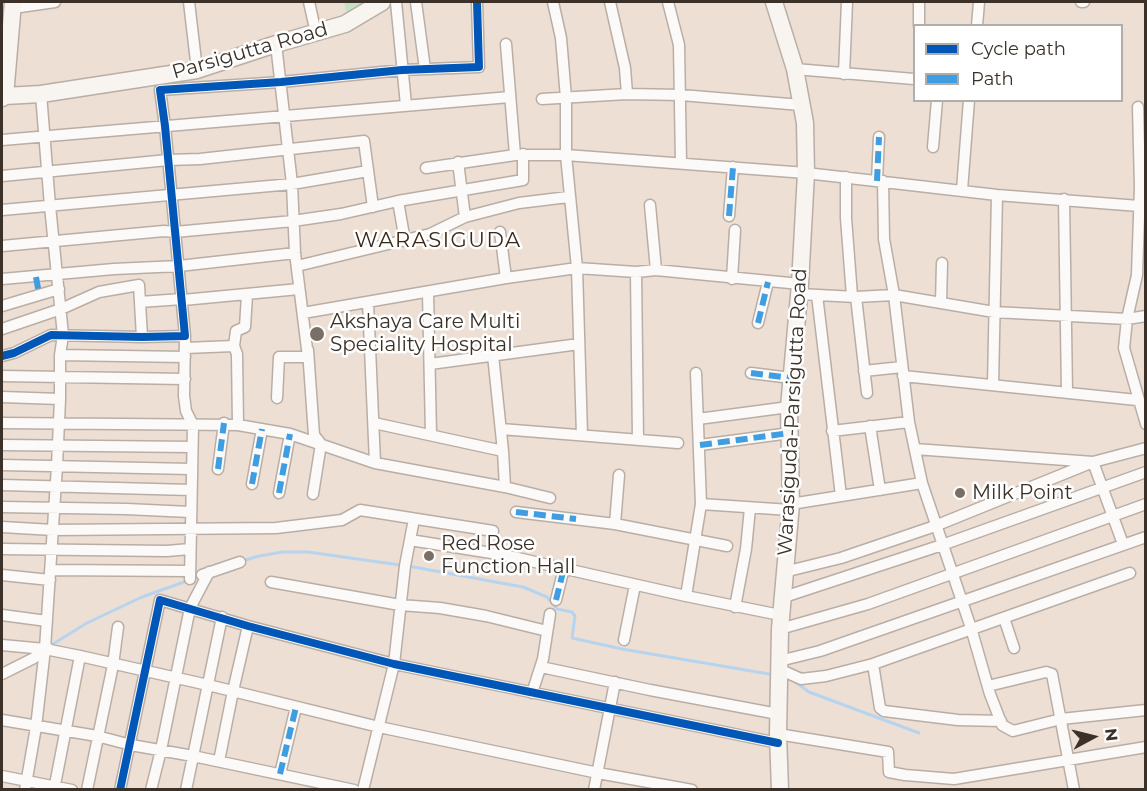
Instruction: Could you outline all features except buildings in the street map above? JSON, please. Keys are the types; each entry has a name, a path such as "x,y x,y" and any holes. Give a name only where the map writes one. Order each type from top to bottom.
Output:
{"street":[{"path":"3,97 5,47 13,5 55,2"},
{"path":"189,2 197,70"},
{"path":"309,2 316,33"},
{"name":"Parsigutta Road","path":"3,97 41,94 197,70 345,24 382,2"},
{"path":"396,2 406,105"},
{"path":"416,2 425,69"},
{"path":"192,576 190,512 193,425 186,411 185,336 160,90 281,82 402,70 479,67 477,2"},
{"path":"552,2 561,38 566,98 568,197 577,268 582,435"},
{"path":"610,2 625,68 627,94"},
{"path":"668,2 679,45 681,163"},
{"name":"Warasiguda-Parsigutta Road","path":"774,2 795,69 804,123 806,173 789,407 790,507 780,622 778,714 780,789"},
{"path":"844,74 847,2"},
{"path":"919,2 919,24"},
{"path":"977,24 979,2"},
{"path":"276,44 292,184 295,253 308,357 314,435 321,444 313,494"},
{"path":"506,44 510,97 526,202"},
{"path":"795,69 913,79"},
{"path":"26,785 49,647 47,621 56,488 60,356 63,335 41,94"},
{"path":"542,99 627,94 681,95 801,105"},
{"path":"2,140 510,97"},
{"path":"933,147 937,102"},
{"path":"962,190 969,102"},
{"path":"1138,107 1143,187 1139,206 1137,275 1127,319 1124,348 1137,400 1146,424"},
{"path":"879,137 884,239 894,295 909,422 922,483 935,526 962,601 1000,721 1002,725 1013,731 1061,719 1146,710"},
{"path":"2,176 200,159 364,141 373,207"},
{"path":"426,168 519,155 566,155 806,173 997,195 1139,206"},
{"path":"458,162 465,218"},
{"path":"729,216 733,167"},
{"path":"2,210 292,184 368,171"},
{"path":"846,177 846,218 867,393"},
{"path":"2,246 293,221 523,180"},
{"path":"993,385 997,195"},
{"path":"297,266 405,241 430,234 465,218 526,202 568,197"},
{"path":"1064,199 1067,392"},
{"path":"398,201 405,241"},
{"path":"650,205 656,270"},
{"path":"732,279 735,230"},
{"path":"500,232 506,278"},
{"path":"2,279 179,266 295,253"},
{"path":"941,303 942,263"},
{"path":"302,311 577,268 636,272 656,270 732,279 764,280 817,295 894,295 994,312 1127,319 1146,316"},
{"path":"636,272 638,440"},
{"path":"36,277 39,294"},
{"path":"758,323 764,280"},
{"path":"2,329 62,309 99,292 139,285 142,337"},
{"path":"2,306 59,289"},
{"path":"140,302 300,289"},
{"path":"428,292 431,435"},
{"path":"238,425 237,354 234,346 236,331 245,327 247,295"},
{"path":"817,295 841,496"},
{"path":"368,302 375,463"},
{"path":"2,356 14,353 51,334 185,336"},
{"path":"429,364 579,344"},
{"path":"60,356 185,353 234,346"},
{"path":"493,355 504,451 505,487"},
{"path":"277,398 279,357 308,357"},
{"path":"864,371 902,371 993,385 1137,400"},
{"path":"686,596 701,504 696,373"},
{"path":"751,373 791,378"},
{"path":"2,376 185,379"},
{"path":"2,397 60,399"},
{"path":"698,419 789,407"},
{"path":"832,431 909,422"},
{"path":"2,423 193,425 224,423 290,434 375,463 505,487 550,498"},
{"path":"218,469 224,423"},
{"path":"374,423 504,451"},
{"path":"870,426 880,490"},
{"path":"252,484 262,429"},
{"path":"501,429 678,443"},
{"path":"700,445 790,433"},
{"path":"279,493 290,434"},
{"path":"2,445 192,447"},
{"path":"784,572 841,558 935,526 1093,462 1146,448"},
{"path":"915,449 1093,462"},
{"path":"1093,462 1123,544"},
{"path":"2,465 191,469"},
{"path":"781,598 942,545 1146,472"},
{"path":"615,524 619,475"},
{"path":"701,504 750,508 790,507 922,483"},
{"path":"2,485 191,490"},
{"path":"410,540 504,555 564,568 735,607 780,622 868,604 1146,504"},
{"path":"2,507 190,512"},
{"path":"735,607 746,549 750,508"},
{"path":"2,527 53,530 276,528 342,520 360,510 493,531"},
{"path":"516,512 615,524 727,546"},
{"path":"363,789 394,664 400,605 414,519"},
{"path":"779,665 1146,537"},
{"path":"2,549 167,551 190,549"},
{"path":"2,575 192,576 240,562"},
{"path":"556,600 564,568"},
{"path":"151,789 190,608 208,572"},
{"path":"779,665 801,679 826,676 873,664 1130,573"},
{"path":"271,582 400,605 475,614 547,631"},
{"path":"624,640 635,585"},
{"path":"120,789 160,600 248,626 394,664 610,710 778,739 888,752 889,772 954,784 1146,747"},
{"path":"532,693 541,667 550,614"},
{"path":"2,615 47,621"},
{"path":"186,789 222,617"},
{"path":"1004,618 1014,648"},
{"path":"219,761 248,626"},
{"path":"87,789 113,665 118,627"},
{"path":"2,645 49,647 113,665 208,685 379,727 598,773 692,789"},
{"path":"2,674 34,658 49,647"},
{"path":"54,788 80,656"},
{"path":"873,664 880,708 884,711 958,720 1000,721"},
{"path":"541,667 778,714"},
{"path":"988,686 1049,672 1054,677 1074,789"},
{"path":"594,789 615,681"},
{"path":"280,774 296,706"},
{"path":"2,720 97,736 131,745 354,789"},
{"path":"2,776 26,785 72,789"}],"green space":[{"path":"344,2 376,2 348,20"}],"waterway":[{"path":"242,561 283,552 308,552 400,565"},
{"path":"408,566 523,587 547,597 557,609 572,612 575,616 572,638 622,649 769,674"},
{"path":"53,644 87,623 142,597 187,581"},
{"path":"787,679 793,680 809,692 919,733"}],"marked path":[{"path":"877,181 879,137"},
{"path":"729,216 733,167"},
{"path":"36,277 39,294"},
{"path":"758,323 768,282"},
{"path":"751,373 791,378"},
{"path":"218,469 224,423"},
{"path":"252,484 262,429"},
{"path":"700,445 790,433"},
{"path":"279,493 290,434"},
{"path":"516,512 576,519"},
{"path":"556,600 564,568"},
{"path":"280,774 296,707"}],"cycle path":[{"path":"2,356 14,353 51,335 185,336 160,90 281,82 402,70 479,67 477,2"},
{"path":"120,790 160,600 248,626 394,664 778,743"}],"place":[{"name":"Akshaya Care Multi Speciality Hospital","path":"317,334"},
{"name":"Milk Point","path":"960,493"},
{"name":"Red Rose Function Hall","path":"429,556"}],"district":[{"name":"WARASIGUDA","path":"438,241"}]}
